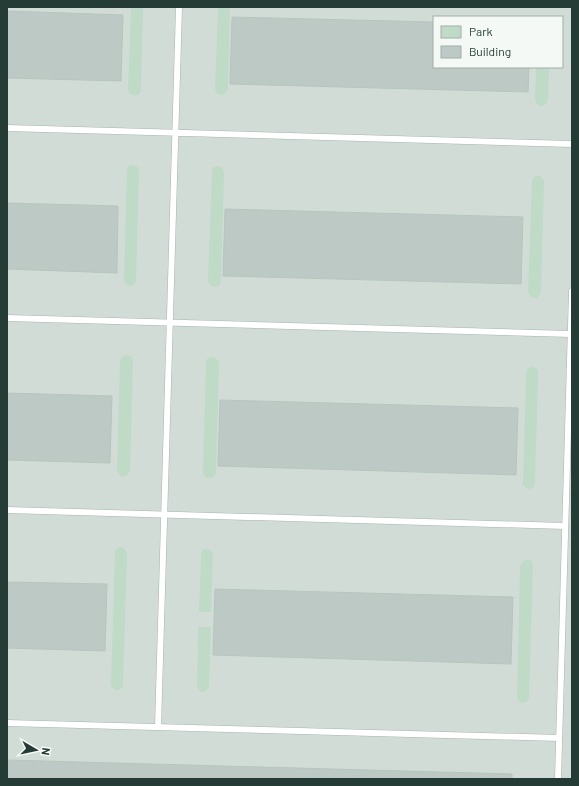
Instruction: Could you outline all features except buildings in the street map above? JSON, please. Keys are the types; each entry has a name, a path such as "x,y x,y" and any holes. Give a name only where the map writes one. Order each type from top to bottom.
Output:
{"lane":[{"path":"158,727 179,7"},
{"path":"7,128 572,144"},
{"path":"558,779 572,291"},
{"path":"7,318 571,334"},
{"path":"7,510 565,526"},
{"path":"7,723 559,738"}],"shaded area":[{"path":"7,7 572,7 572,779 7,779"}],"green space":[{"path":"131,7 143,7 141,90 138,95 129,93 128,89"},
{"path":"218,7 230,7 228,89 223,95 217,94 215,89"},
{"path":"536,68 549,68 547,103 543,106 539,106 535,100"},
{"path":"131,165 136,166 139,171 136,281 134,285 128,286 124,280 127,171 128,167"},
{"path":"216,166 222,167 224,172 221,281 218,286 213,287 208,281 212,171"},
{"path":"540,176 544,182 541,292 537,298 532,298 528,292 532,182 533,178"},
{"path":"125,355 130,356 133,361 130,471 127,475 121,476 117,470 120,361"},
{"path":"211,357 216,358 219,363 216,473 213,477 207,478 204,476 203,472 206,363 207,359"},
{"path":"531,367 538,370 535,483 533,488 527,489 523,483 526,373 527,369"},
{"path":"119,547 124,548 127,553 123,684 122,688 116,690 111,684 115,553 116,549"},
{"path":"205,549 210,550 213,555 211,612 199,612 201,555 202,551"},
{"path":"525,560 532,562 533,566 529,697 526,702 521,703 517,696 520,566"},
{"path":"198,627 211,627 209,686 205,692 201,692 197,686"}]}
